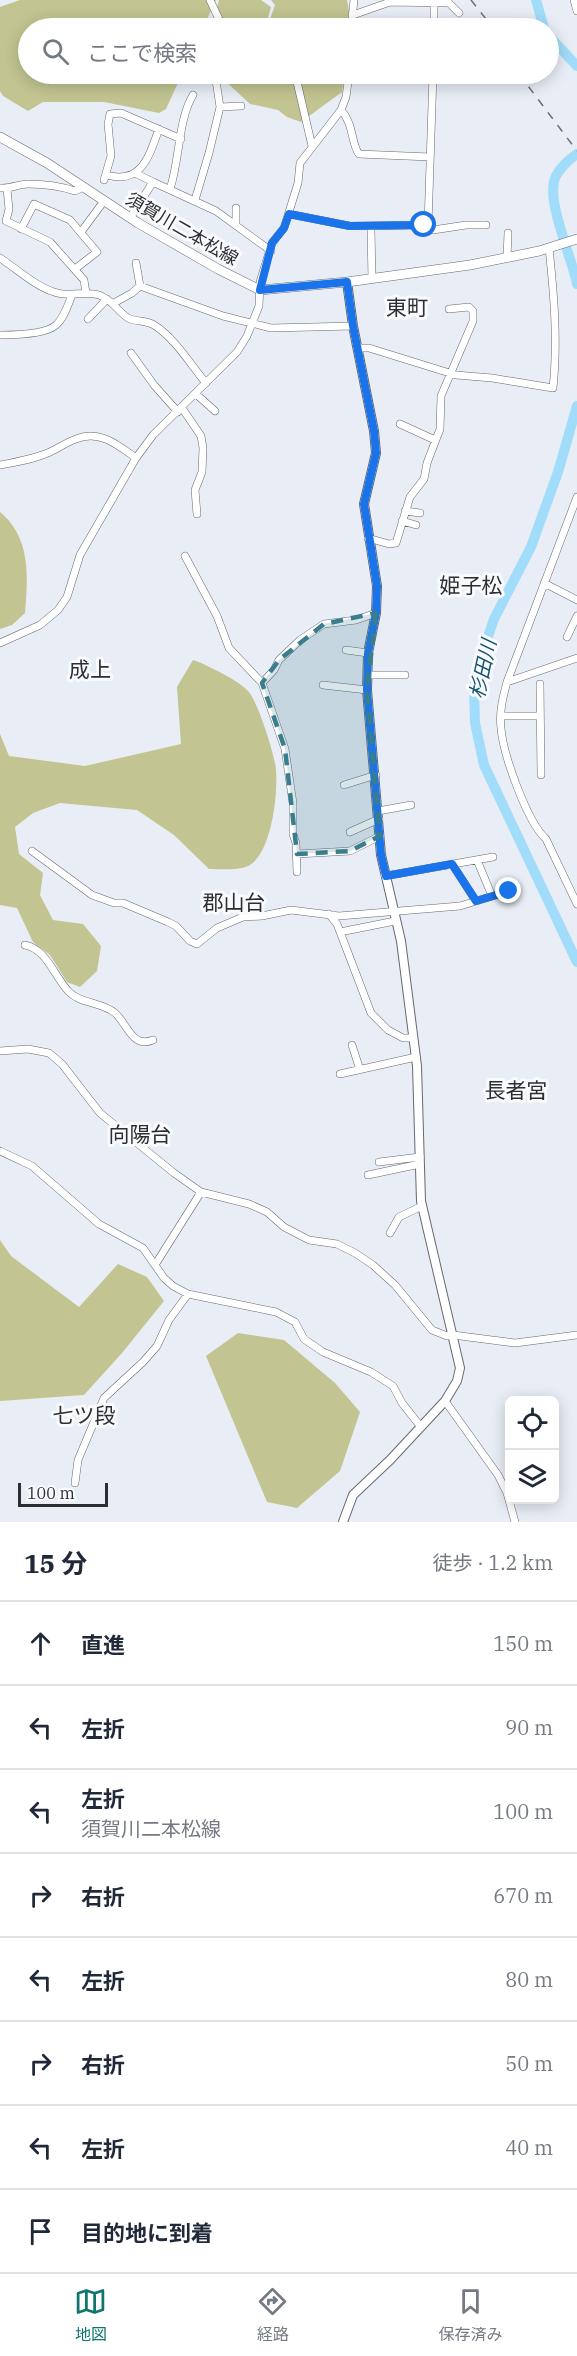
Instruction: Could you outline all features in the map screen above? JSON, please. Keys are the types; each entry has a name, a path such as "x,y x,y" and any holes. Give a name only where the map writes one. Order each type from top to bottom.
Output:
{"main road":[{"name":"須賀川二本松線","path":"0,137 47,163 130,218 218,269 260,290"},
{"path":"260,290 347,282 470,265 507,258 577,239"}],"street":[{"path":"210,0 218,18"},
{"path":"353,18 354,0"},
{"path":"353,15 390,2 452,4 459,13"},
{"path":"434,2 434,18"},
{"path":"195,200 220,107 217,84"},
{"path":"297,84 312,146"},
{"path":"0,643 7,642 40,625 58,610 67,597 80,555 135,458 153,435 237,352 259,306 261,282 272,243 284,228 289,214 298,183 300,163 341,110 348,84"},
{"path":"428,225 433,84"},
{"path":"170,189 177,168 184,117 193,95"},
{"path":"220,107 241,106"},
{"path":"341,110 349,122 359,154 430,157"},
{"path":"159,129 149,158 135,173 124,178 105,178 111,156 108,124 110,114 121,112 159,129 181,139"},
{"path":"135,173 216,211 271,251"},
{"path":"130,218 153,182"},
{"path":"83,187 75,191 63,186 27,184 4,189 9,209 6,221 50,242 84,280 86,293"},
{"path":"81,232 104,201"},
{"path":"21,229 34,204 70,220 97,252 75,269"},
{"path":"236,208 236,225"},
{"path":"289,214 350,226 428,225 433,230 466,225 486,225"},
{"path":"372,231 372,278"},
{"path":"507,258 508,233"},
{"path":"358,348 369,348 449,374 511,380 553,388 556,344 551,247"},
{"path":"0,258 54,293 72,295 86,293 110,301 127,317 148,322 159,328 206,383"},
{"path":"136,263 140,286"},
{"path":"343,1522 352,1495 444,1401 457,1381 460,1368 422,1206 414,1038 400,941 380,836 367,690 368,653 376,613 377,586 364,504 375,462 375,446 347,282"},
{"path":"88,319 110,301 132,293 140,286"},
{"path":"140,286 252,324 285,329 353,326"},
{"path":"0,335 14,335 53,327 62,318 72,295"},
{"path":"368,538 393,544 397,540 411,497 424,479 440,429 441,396 469,333 473,317 473,311 469,307 449,309"},
{"path":"131,352 154,385 180,410 201,436 202,472 195,490 197,514"},
{"path":"196,394 215,411"},
{"path":"400,424 435,440"},
{"path":"0,465 30,460 78,437 88,435 114,442 135,458"},
{"path":"375,446 383,438"},
{"path":"577,497 507,682 501,717 502,740 513,775 538,831 546,839 577,904"},
{"path":"405,511 420,513"},
{"path":"402,521 416,525"},
{"path":"185,556 217,616 230,648 262,683 285,749 293,803 292,834 297,854 297,872"},
{"path":"544,583 577,600"},
{"path":"262,683 274,670 279,660 300,640 324,624 356,620 376,613"},
{"path":"567,637 577,616"},
{"path":"346,650 368,653"},
{"path":"507,682 577,658"},
{"path":"368,675 405,675"},
{"path":"540,684 541,775"},
{"path":"323,685 367,690"},
{"path":"501,717 540,716"},
{"path":"344,785 376,775"},
{"path":"350,832 378,815 411,805"},
{"path":"297,854 350,851 380,836"},
{"path":"33,851 92,896 114,903 123,903 168,922 197,944 228,922 243,917 291,910 339,916 460,906 509,891"},
{"path":"386,876 493,857"},
{"path":"477,860 492,896"},
{"path":"452,864 476,901"},
{"path":"329,914 337,924 371,1013 388,1030 403,1038 414,1038"},
{"path":"340,932 395,921"},
{"path":"25,945 35,949 54,969 70,993 111,1009 135,1039 144,1042 153,1040"},
{"path":"352,1045 360,1070"},
{"path":"0,1051 28,1049 49,1053 62,1064 100,1113 174,1173 201,1192 249,1203 267,1212 284,1227 309,1240 337,1244 355,1253 373,1265 395,1285 432,1330 447,1336 515,1343 577,1335"},
{"path":"340,1074 416,1057"},
{"path":"0,1150 32,1166 99,1224 143,1248 169,1282 188,1294 276,1312 295,1322 304,1339 323,1352 371,1372 393,1386 402,1403 421,1427"},
{"path":"379,1162 420,1161"},
{"path":"368,1175 420,1161"},
{"path":"155,1265 201,1192"},
{"path":"390,1233 399,1217 422,1206"},
{"path":"75,1483 78,1460 104,1398 158,1346 169,1320 188,1294"},
{"path":"444,1401 498,1475 507,1493 515,1522"}],"highlighted area":[{"path":"376,613 367,690 380,836 350,851 297,854 285,749 262,683 279,660 324,624"}],"green space":[{"path":"20,0 216,0 208,18 18,18 18,84 177,84 166,109 159,113 104,102 43,102 28,111 3,96 0,91 0,7"},
{"path":"219,0 261,0 271,7 268,18 222,18 217,8"},
{"path":"271,0 347,0 348,18 270,18 275,5"},
{"path":"229,84 343,84 342,92 301,122 287,117 278,110 250,104"},
{"path":"0,512 10,522 22,546 27,585 25,613 12,625 0,629"},
{"path":"193,660 214,669 245,688 257,707 276,770 272,821 264,847 258,858 246,867 209,869 174,835 137,810 60,803 33,813 15,827 19,854 43,873 40,895 53,920 83,924 101,946 97,971 80,987 67,982 50,955 33,942 17,908 0,905 0,734 9,756 85,766 181,744 177,687"},
{"path":"0,1240 11,1256 79,1307 118,1264 147,1277 164,1301 84,1395 0,1401"},
{"path":"238,1333 284,1340 335,1383 360,1412 340,1471 297,1508 267,1502 206,1356"}],"waterway":[{"name":"杉田川","path":"536,0 541,18"},
{"name":"杉田川","path":"559,47 577,66"},
{"name":"杉田川","path":"577,154 559,171 553,188 557,215 577,284"},
{"name":"杉田川","path":"577,406 558,472 531,547 494,619 479,663 474,688 475,723 484,765 577,962"}],"railway":[{"path":"471,0 485,18"},
{"path":"527,84 577,151"}],"district":[{"name":"東町","path":"407,308"},
{"name":"姫子松","path":"471,586"},
{"name":"成上","path":"90,670"},
{"name":"郡山台","path":"234,903"},
{"name":"長者宮","path":"516,1091"},
{"name":"向陽台","path":"140,1135"},
{"name":"七ツ段","path":"84,1416"}],"route":[{"path":"424,225 350,226 289,214 284,228 272,243 260,290 347,282 376,453 364,504 377,586 376,613 368,653 367,690 381,855 386,876 452,864 476,901 509,891"}]}
